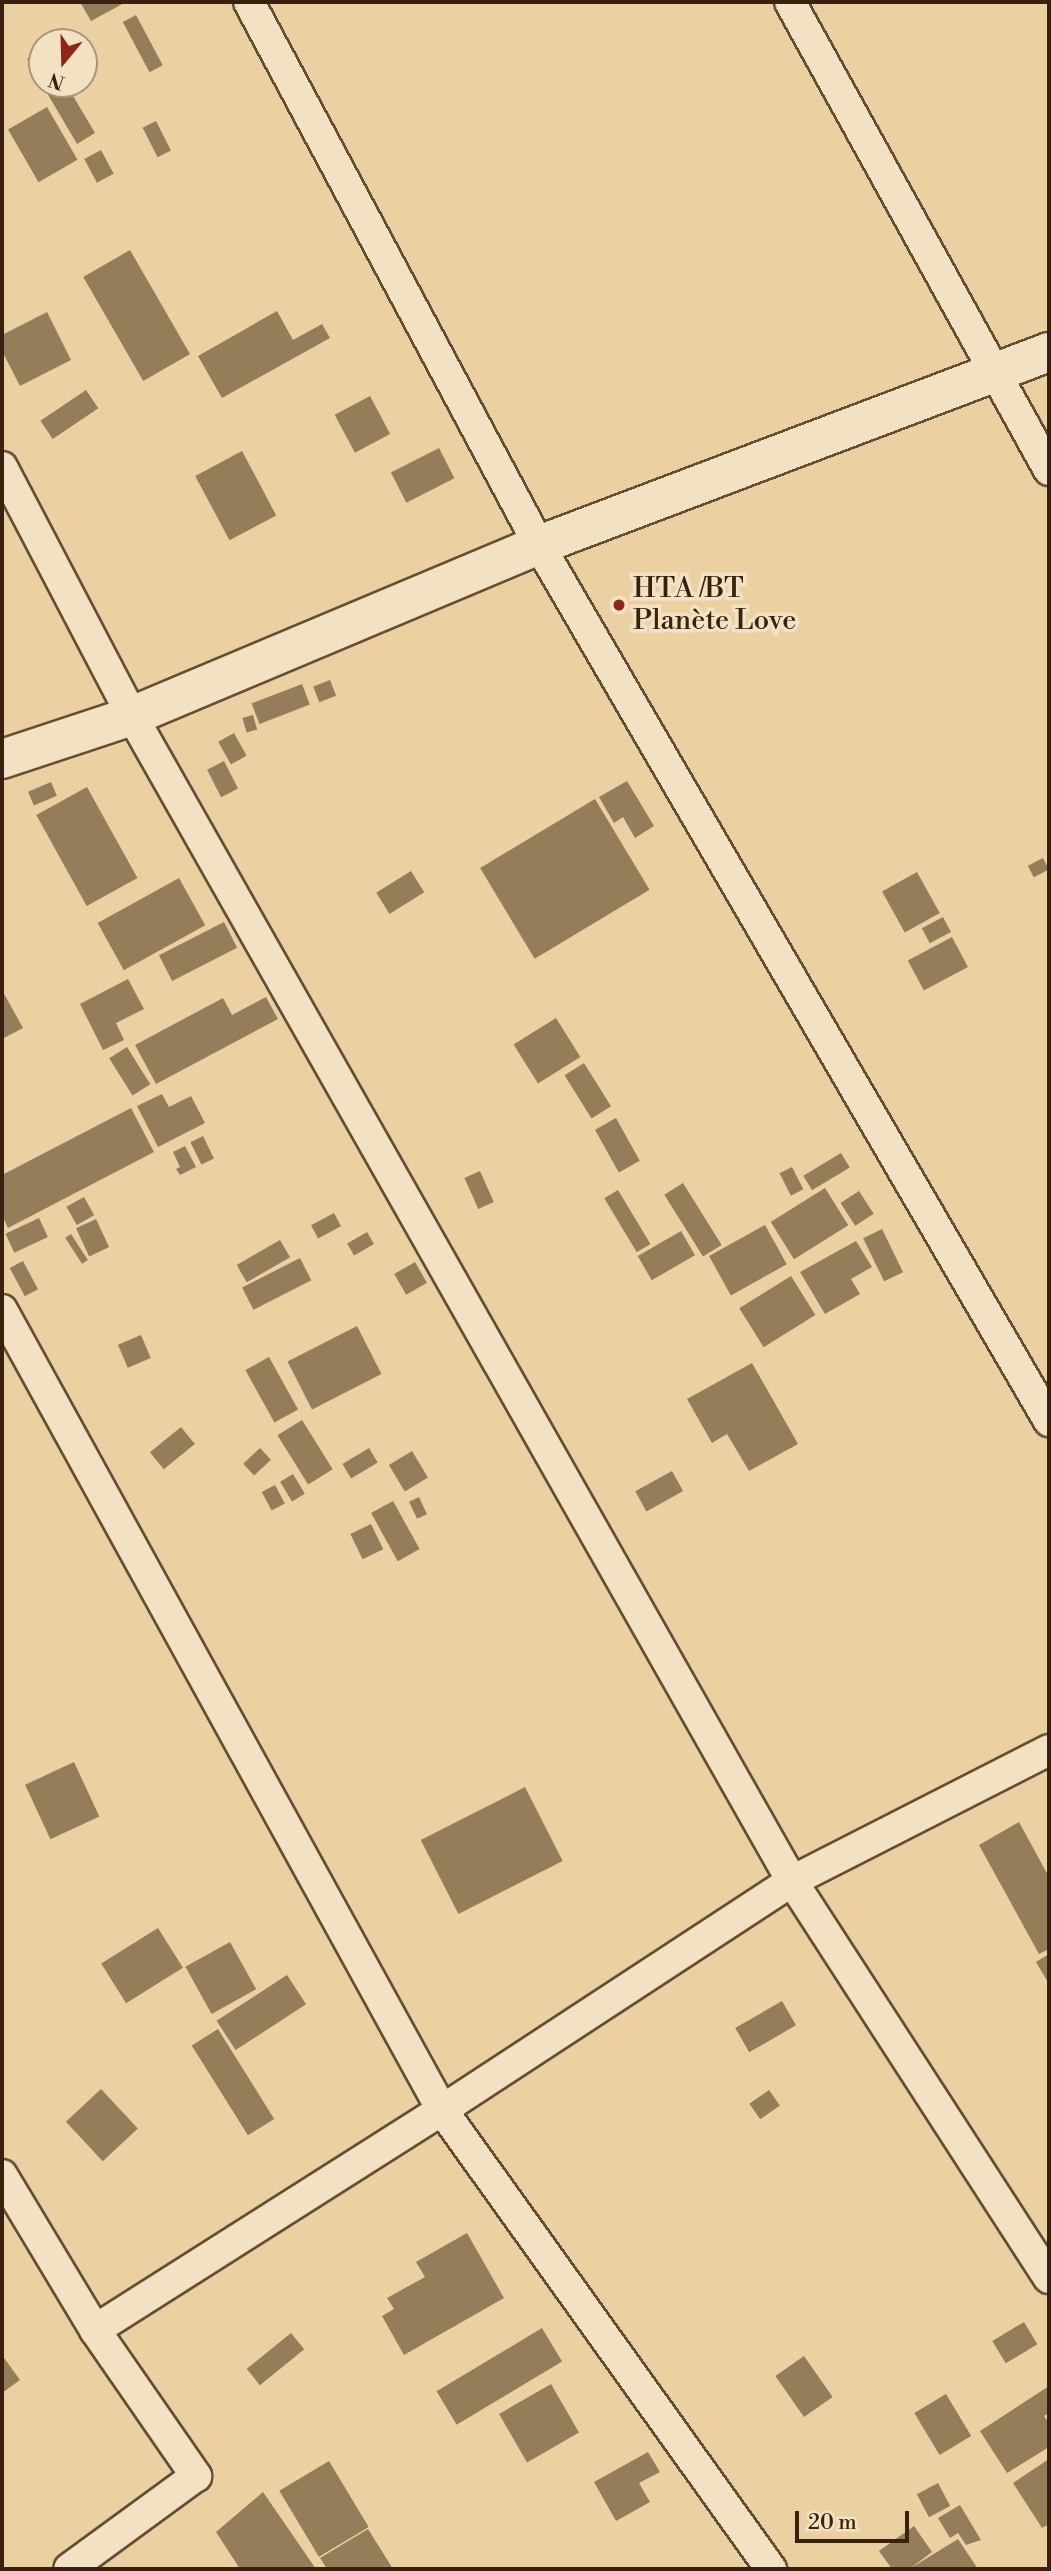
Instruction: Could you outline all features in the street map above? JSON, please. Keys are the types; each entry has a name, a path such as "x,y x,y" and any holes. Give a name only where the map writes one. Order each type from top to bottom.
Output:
{"street":[{"path":"249,2 539,545 1049,1421"},
{"path":"790,2 1049,470"},
{"path":"2,759 132,716 539,545 1049,352"},
{"path":"2,467 132,716 792,1881 1049,2278"},
{"path":"2,1310 442,2110 771,2569"},
{"path":"95,2330 442,2110 792,1881 1049,1750"},
{"path":"2,2175 95,2330 196,2476 69,2569"}],"building":[{"path":"80,2 126,2 91,21"},
{"path":"136,15 163,65 150,72 123,22"},
{"path":"50,98 74,98 95,133 77,144"},
{"path":"47,107 78,160 39,182 8,130"},
{"path":"156,121 171,150 158,157 143,128"},
{"path":"101,150 114,174 97,183 84,159"},
{"path":"130,250 190,354 143,381 83,277"},
{"path":"277,311 293,340 322,324 330,338 222,398 198,356"},
{"path":"47,312 71,360 20,386 2,351 2,335"},
{"path":"86,390 98,408 53,439 40,421"},
{"path":"370,396 390,434 355,453 335,415"},
{"path":"439,448 454,478 406,503 391,473"},
{"path":"242,451 276,515 229,540 195,476"},
{"path":"330,680 336,696 319,702 313,686"},
{"path":"302,684 310,705 259,724 252,703"},
{"path":"253,715 257,729 247,732 242,718"},
{"path":"234,733 247,756 231,764 218,742"},
{"path":"224,761 238,789 221,797 207,770"},
{"path":"627,781 654,826 635,838 623,817 614,823 599,797"},
{"path":"51,782 57,796 34,806 28,792"},
{"path":"87,787 137,878 87,906 36,815"},
{"path":"595,799 650,890 535,959 480,868"},
{"path":"1043,858 1049,870 1034,877 1028,866"},
{"path":"411,871 424,892 389,914 376,893"},
{"path":"917,872 940,913 905,932 882,891"},
{"path":"179,878 205,925 124,970 98,923"},
{"path":"943,917 951,932 930,943 922,928"},
{"path":"224,922 237,948 172,981 159,955"},
{"path":"952,937 968,967 924,990 908,960"},
{"path":"128,979 144,1009 116,1023 124,1040 103,1050 80,1004"},
{"path":"2,990 23,1028 2,1039"},
{"path":"266,997 278,1019 156,1084 135,1045 223,998 232,1015"},
{"path":"556,1018 580,1057 538,1084 514,1044"},
{"path":"127,1047 150,1084 133,1095 109,1058"},
{"path":"584,1063 611,1106 592,1118 564,1075"},
{"path":"162,1094 169,1107 191,1096 205,1123 158,1147 137,1106"},
{"path":"131,1108 154,1152 8,1228 2,1215 2,1175"},
{"path":"616,1118 640,1161 619,1172 595,1130"},
{"path":"203,1136 214,1158 201,1165 190,1142"},
{"path":"185,1146 196,1167 180,1175 176,1169 180,1167 173,1152"},
{"path":"841,1153 850,1168 812,1190 803,1176"},
{"path":"792,1167 803,1189 791,1196 780,1173"},
{"path":"480,1171 494,1202 478,1209 464,1178"},
{"path":"683,1183 722,1245 703,1257 664,1195"},
{"path":"825,1188 848,1225 794,1259 771,1222"},
{"path":"618,1190 650,1244 637,1252 604,1198"},
{"path":"859,1191 874,1214 855,1226 841,1203"},
{"path":"84,1197 94,1215 77,1225 67,1207"},
{"path":"334,1213 341,1226 318,1238 311,1225"},
{"path":"39,1218 48,1237 14,1253 5,1234"},
{"path":"96,1219 109,1247 89,1256 76,1228"},
{"path":"765,1225 787,1264 731,1295 709,1256"},
{"path":"882,1229 903,1272 884,1281 863,1238"},
{"path":"681,1231 695,1255 652,1280 638,1256"},
{"path":"367,1232 374,1244 354,1256 347,1244"},
{"path":"71,1234 88,1260 82,1264 65,1238"},
{"path":"280,1240 290,1257 247,1282 237,1265"},
{"path":"856,1241 872,1267 851,1279 860,1294 825,1314 800,1272"},
{"path":"300,1258 311,1280 253,1310 242,1288"},
{"path":"23,1261 38,1289 25,1296 10,1268"},
{"path":"415,1262 427,1283 406,1295 394,1274"},
{"path":"791,1276 815,1315 764,1347 739,1308"},
{"path":"357,1326 382,1374 312,1410 288,1361"},
{"path":"141,1335 151,1358 128,1368 118,1345"},
{"path":"269,1357 298,1409 274,1423 245,1370"},
{"path":"752,1363 798,1444 749,1471 727,1434 712,1443 687,1399"},
{"path":"302,1420 333,1469 308,1485 277,1435"},
{"path":"181,1427 195,1444 164,1469 150,1452"},
{"path":"260,1448 271,1460 254,1475 243,1464"},
{"path":"369,1448 378,1463 351,1479 342,1464"},
{"path":"412,1451 428,1478 405,1491 389,1465"},
{"path":"672,1471 683,1491 646,1511 635,1491"},
{"path":"293,1474 305,1494 292,1501 280,1482"},
{"path":"275,1485 285,1504 272,1511 262,1492"},
{"path":"419,1497 427,1514 417,1519 409,1502"},
{"path":"393,1501 420,1549 398,1561 371,1513"},
{"path":"371,1524 383,1549 363,1559 350,1534"},
{"path":"74,1762 99,1816 50,1839 25,1785"},
{"path":"525,1787 563,1861 458,1914 421,1840"},
{"path":"1019,1822 1049,1877 1049,1949 1039,1954 979,1845"},
{"path":"158,1928 183,1968 126,2003 101,1964"},
{"path":"230,1942 256,1989 212,2014 185,1967"},
{"path":"1049,1954 1049,1984 1036,1962"},
{"path":"287,1975 306,2004 236,2050 217,2021"},
{"path":"782,2001 796,2025 749,2052 735,2028"},
{"path":"218,2029 274,2119 248,2135 192,2045"},
{"path":"101,2089 138,2128 103,2161 66,2122"},
{"path":"769,2090 780,2106 760,2119 749,2104"},
{"path":"467,2233 504,2298 404,2355 382,2316 394,2309 387,2298 425,2277 416,2262"},
{"path":"1024,2322 1037,2344 1006,2363 992,2341"},
{"path":"542,2328 562,2361 457,2425 437,2391"},
{"path":"291,2333 304,2349 260,2385 247,2369"},
{"path":"2,2355 20,2380 2,2393"},
{"path":"804,2356 833,2397 804,2417 775,2376"},
{"path":"551,2384 579,2432 527,2462 499,2414"},
{"path":"1049,2386 1049,2413 1044,2416 1049,2423 1049,2447 1007,2473 980,2431"},
{"path":"946,2394 971,2436 940,2455 914,2413"},
{"path":"648,2452 660,2472 639,2483 650,2502 616,2521 594,2482"},
{"path":"1049,2459 1049,2524 1042,2528 1013,2483"},
{"path":"329,2461 369,2527 319,2557 279,2491"},
{"path":"938,2483 950,2506 929,2517 917,2494"},
{"path":"263,2492 316,2569 240,2569 216,2532"},
{"path":"960,2505 981,2540 966,2545 958,2533 950,2538 938,2518"},
{"path":"914,2526 932,2552 911,2568 958,2539 978,2569 892,2569 879,2551"},
{"path":"368,2529 393,2569 327,2569 320,2558"}],"place":[{"name":"HTA /BT Planète Love","path":"619,605"}]}
